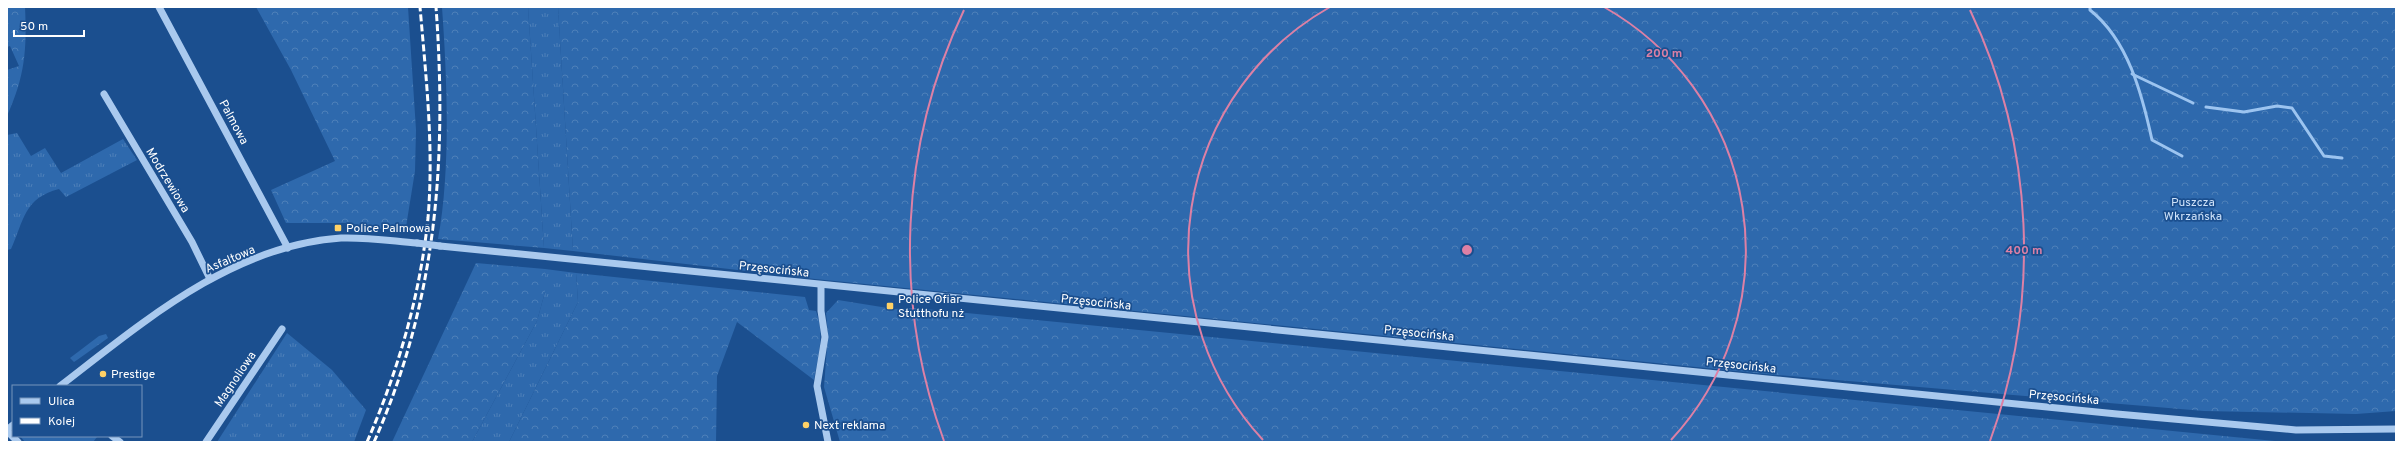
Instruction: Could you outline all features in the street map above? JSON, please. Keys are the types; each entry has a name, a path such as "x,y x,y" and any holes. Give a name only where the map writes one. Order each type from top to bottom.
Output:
{"street":[{"name":"Palmowa","path":"159,7 288,248"},
{"name":"Modrzewiowa","path":"104,94 192,242 210,280"},
{"name":"Asfaltowa","path":"61,385 173,301 210,280 288,248 310,242 341,238 440,246"},
{"name":"Przęsocińska","path":"440,246 2256,426 2330,431 2396,429"},
{"path":"822,285 821,311 825,338 817,386 828,442"},
{"name":"Magnoliowa","path":"206,442 282,329"}],"green space":[{"path":"7,7 25,7 26,37 24,63 18,88 7,116 7,70 19,66 10,46 7,47"},
{"path":"256,7 408,7 416,130 415,171 405,233 346,223 286,223 271,190 335,161 291,70"},
{"path":"442,7 528,7 544,248 438,239 445,183 447,123"},
{"path":"528,7 558,7 573,251 544,248"},
{"name":"Puszcza Wkrzańska","path":"558,7 2396,7 2396,411 2356,414 2204,411 1766,374 815,279 573,251"},
{"path":"17,133 31,156 45,148 61,173 123,139 137,160 66,197 59,189 47,193 39,198 32,204 27,212 11,249 7,250 7,135"},
{"path":"476,263 545,269 545,292 537,321 472,442 392,442"},
{"path":"545,269 576,273 578,302 509,442 472,442 537,321 545,292"},
{"path":"576,273 805,297 809,310 816,311 820,328 819,354 814,380 737,322 717,376 716,442 509,442 578,302"},
{"path":"838,300 894,309 915,308 2285,442 840,442 824,387 828,334 826,313"},
{"path":"287,333 332,370 366,410 354,442 217,442"},
{"path":"106,334 108,338 74,362 70,358 99,336"},
{"path":"21,437 97,437 93,442 25,442"}],"waterway":[{"path":"2090,7 2090,10 2103,22 2114,36 2132,69 2152,140 2182,156"},
{"path":"2132,74 2193,103"},
{"path":"2206,107 2244,112 2277,106 2292,108 2324,156 2342,158"}],"railway":[{"path":"367,442 388,388 406,333 419,276 428,218 430,192 430,139 420,7"},
{"path":"374,442 395,389 412,336 424,282 433,229 438,174 440,119 436,7"}],"place":[{"name":"Police Palmowa","path":"338,228"},
{"name":"Police Ofiar Stutthofu nż","path":"890,306"},
{"name":"Prestige","path":"103,374"},
{"name":"Next reklama","path":"806,425"}]}
